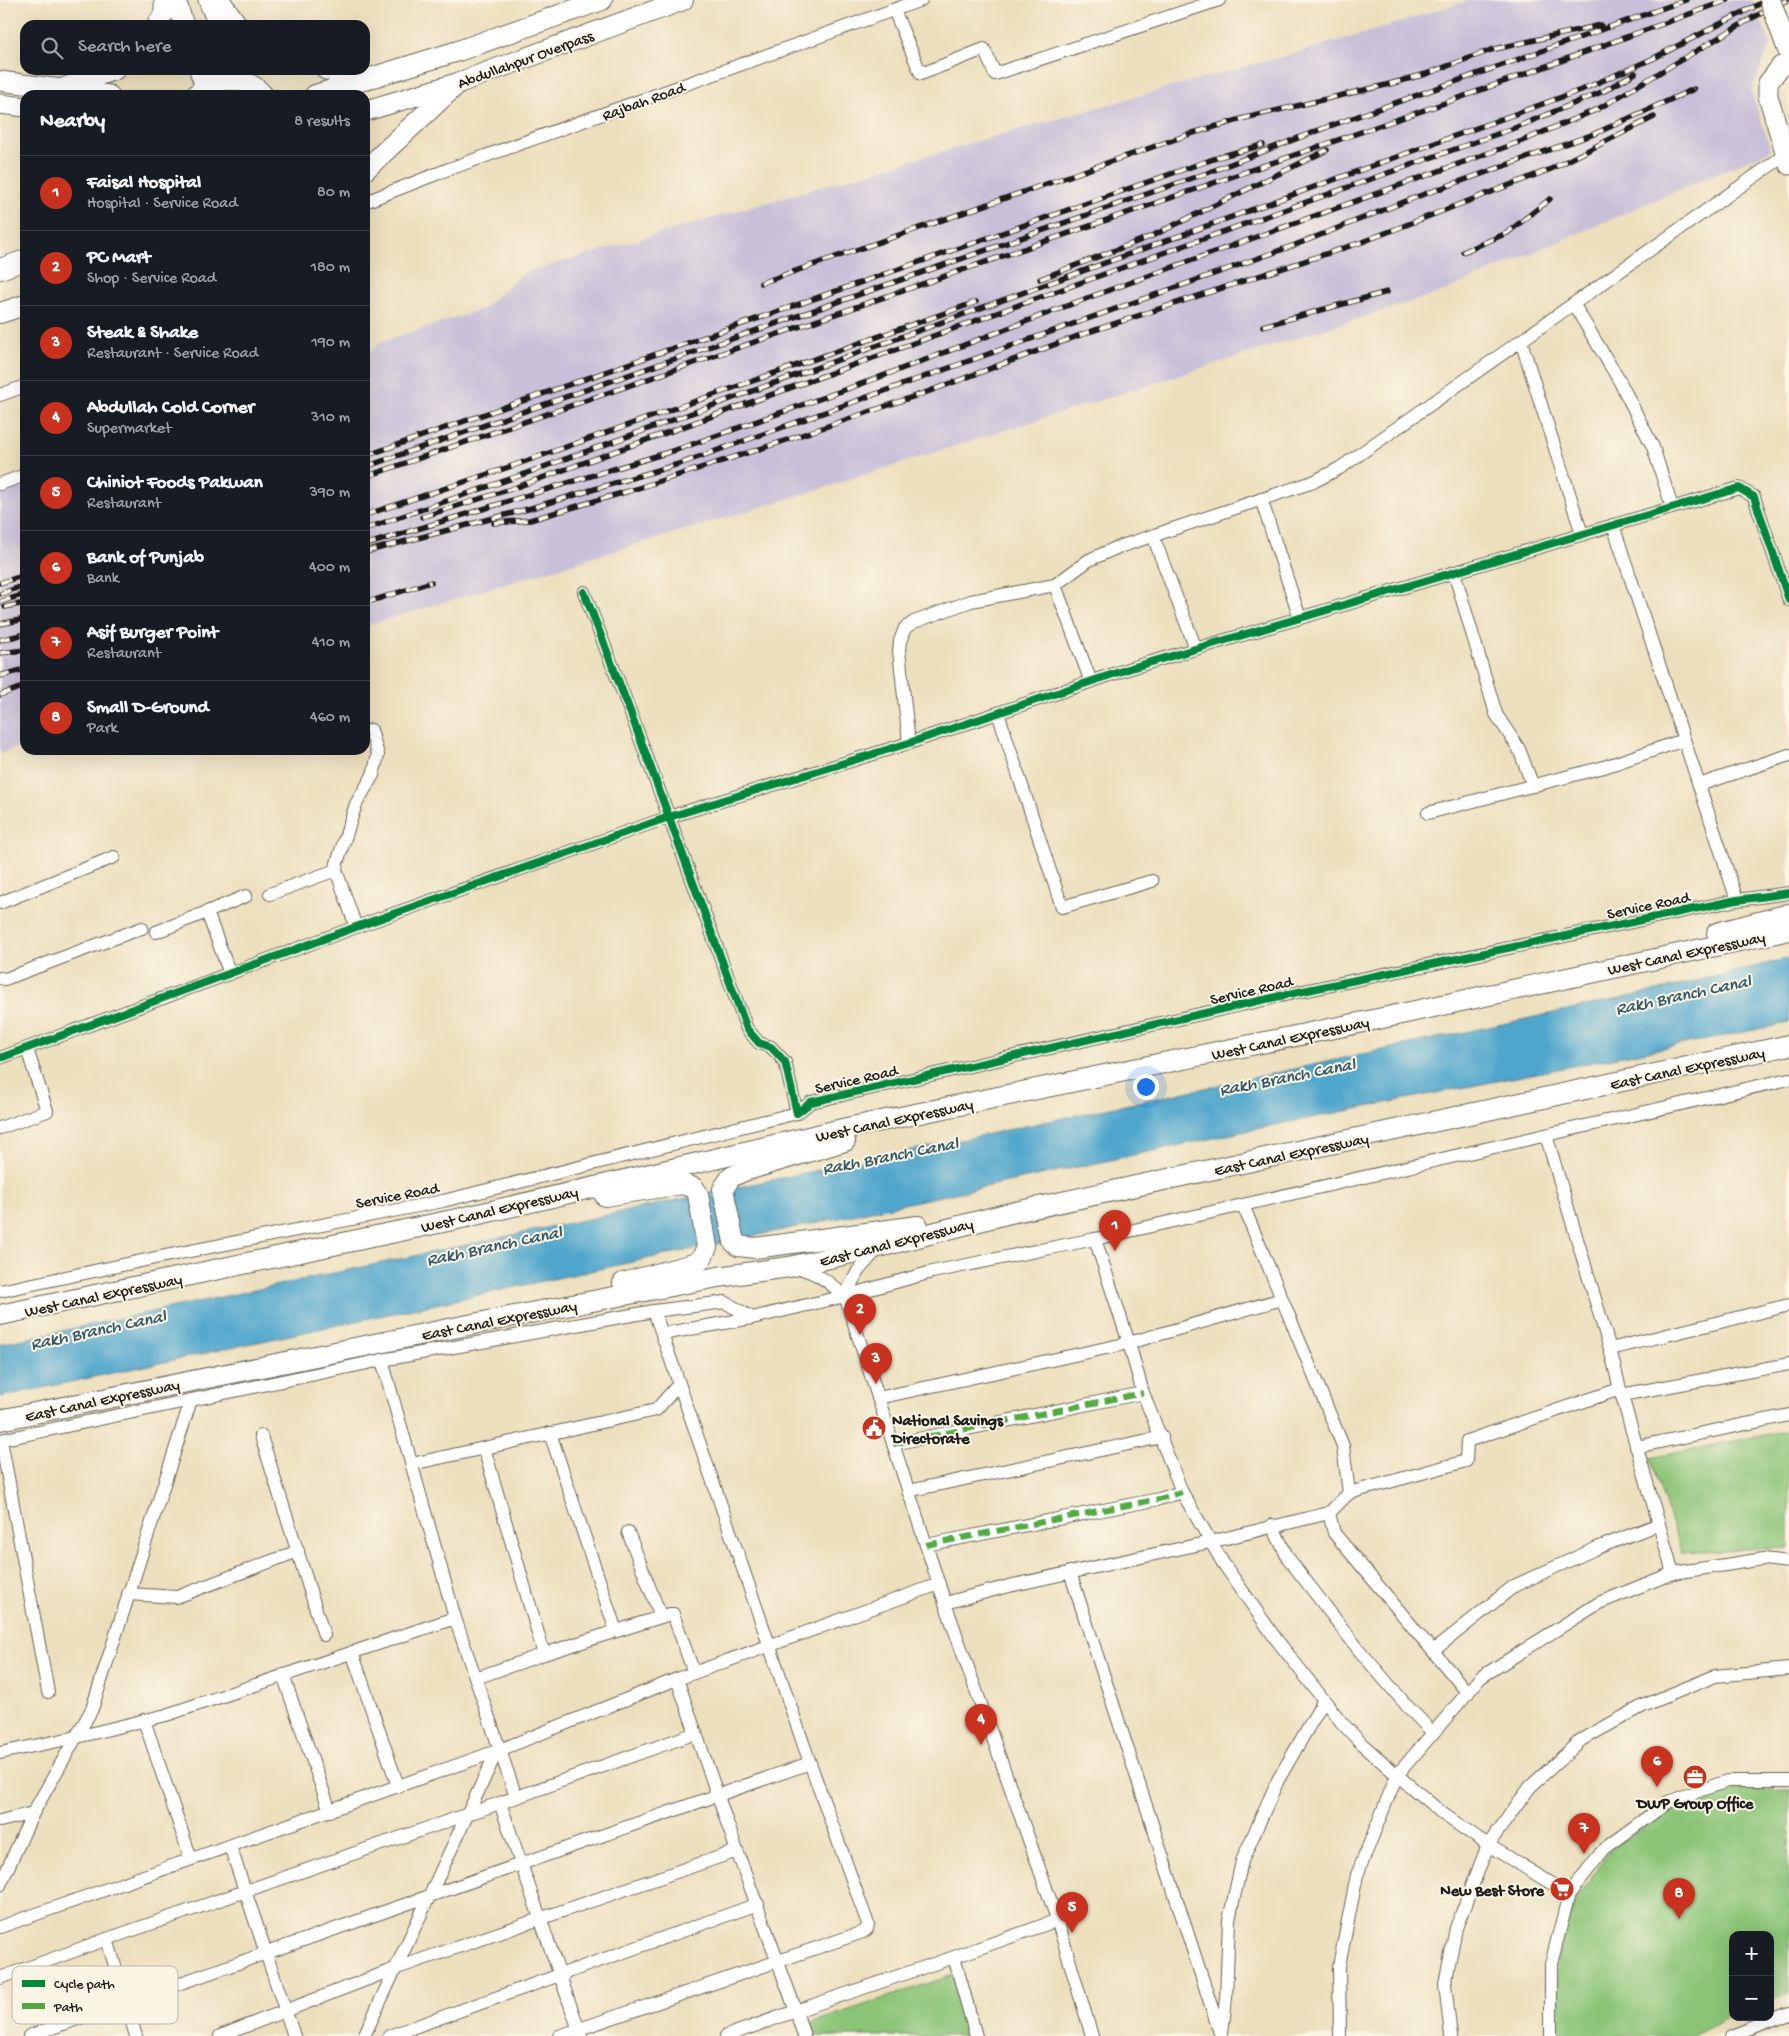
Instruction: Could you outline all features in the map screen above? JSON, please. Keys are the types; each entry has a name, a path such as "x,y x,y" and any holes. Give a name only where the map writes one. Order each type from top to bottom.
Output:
{"main road":[{"path":"160,20 164,13 164,0"},
{"path":"176,0 182,20"},
{"path":"208,0 216,20"},
{"path":"220,0 234,20"},
{"name":"Abdullahpur Overpass","path":"333,90 458,51 602,0"},
{"name":"Abdullahpur Overpass","path":"370,109 458,83 683,0"},
{"path":"1770,0 1789,53"},
{"path":"1787,160 1782,114 1768,96 1768,83 1781,66 1789,62"},
{"path":"57,89 100,75"},
{"path":"200,84 215,82 236,75 257,90"},
{"path":"347,75 368,80"},
{"path":"0,81 66,90"},
{"path":"370,165 458,83"},
{"path":"0,104 20,106"},
{"path":"0,269 20,262"},
{"path":"0,314 20,307"},
{"path":"1378,1019 1583,970 1789,914"},
{"name":"West Canal Expressway","path":"6,1313 462,1218 790,1141 1378,1019 1789,930"},
{"name":"East Canal Expressway","path":"0,1420 478,1323 718,1277 789,1267 879,1247 1006,1214 1789,1045"},
{"path":"1422,1125 1789,1056"},
{"path":"991,1098 744,1171 731,1177 723,1188 734,1242 738,1246 755,1248 1006,1214"},
{"path":"462,1218 682,1184 694,1188 698,1194 707,1247 701,1260 693,1264 478,1323"}],"street":[{"name":"Rajbah Road","path":"370,200 449,169 921,0"},
{"path":"894,10 921,74 984,48 995,74 1219,0"},
{"path":"909,743 898,651 905,628 914,622 971,601 1055,585 1088,560 1116,548 1313,482 1340,468 1521,341 1787,160"},
{"path":"1574,305 1619,380 1653,446 1672,507"},
{"path":"1521,341 1582,534"},
{"path":"0,395 20,388"},
{"path":"0,484 20,477"},
{"path":"0,1058 356,927 669,817 909,743 1196,649 1739,488 1754,497 1789,600"},
{"path":"1261,499 1300,618"},
{"path":"1613,525 1736,900"},
{"path":"1153,536 1196,649"},
{"path":"1454,572 1496,714 1519,749 1533,786"},
{"path":"1055,585 1091,682"},
{"name":"Service Road","path":"584,592 747,1029 759,1043 771,1047 786,1062 797,1113"},
{"path":"998,713 1062,906 1152,881"},
{"path":"356,927 336,870 356,804 373,775 378,755 371,730"},
{"path":"1428,813 1604,767 1684,740"},
{"path":"1698,785 1789,755"},
{"path":"0,903 114,857"},
{"path":"270,894 336,870"},
{"name":"Service Road","path":"0,1291 443,1201 797,1113 811,1102 831,1097 1279,996 1736,900 1789,893"},
{"path":"156,932 246,896"},
{"path":"207,912 230,974"},
{"path":"0,978 5,979 142,928"},
{"path":"0,1128 47,1111 27,1049"},
{"path":"662,1334 752,1318 845,1296 932,1272 1095,1239 1789,1079"},
{"path":"1546,1135 1610,1349 1620,1392 1673,1573"},
{"path":"1243,1205 1343,1446 1349,1492"},
{"path":"1095,1239 1129,1343 1143,1393 1162,1437 1182,1492 1210,1542 1276,1639 1324,1700 1363,1745 1397,1775 1443,1814 1488,1845 1569,1894"},
{"path":"845,1296 858,1271 879,1247"},
{"path":"789,1267 807,1269 820,1275 845,1296 944,1603 1058,1920 1092,2036"},
{"path":"878,1398 1129,1343 1282,1299"},
{"path":"48,1692 0,1440 382,1360 654,1311 725,1302 752,1318"},
{"path":"1610,1349 1789,1305"},
{"path":"560,2036 580,2033 778,1960 863,1932 867,1929 868,1924 810,1763 654,1311"},
{"path":"382,1360 455,1618 516,1797"},
{"path":"944,1603 1070,1572 1210,1542 1329,1513 1349,1492 1466,1461 1467,1441 1620,1392 1789,1364"},
{"path":"412,1464 656,1410 679,1384"},
{"path":"893,1444 1143,1393"},
{"path":"0,1886 33,1814 92,1710 103,1681 128,1594 191,1400"},
{"path":"1636,1447 1789,1415"},
{"path":"550,1434 616,1631"},
{"path":"261,1436 324,1635"},
{"path":"908,1491 1162,1437"},
{"path":"484,1448 544,1654"},
{"path":"926,1545 1078,1516 1159,1499 1182,1492"},
{"path":"1329,1513 1334,1533 1468,1693"},
{"path":"1433,1651 1514,1586 1597,1548 1659,1524"},
{"path":"1272,1526 1288,1558 1359,1650 1433,1733"},
{"path":"628,1532 661,1617"},
{"path":"128,1594 177,1597 298,1551"},
{"path":"1340,2036 1339,1966 1358,1875 1397,1775 1481,1677 1599,1603 1673,1573 1764,1559 1789,1562"},
{"path":"1070,1572 1222,2036"},
{"path":"0,1927 499,1750 677,1679 938,1584"},
{"path":"476,1678 544,1654 673,1614 694,1673"},
{"path":"0,1753 77,1737 166,1715 455,1618"},
{"path":"352,1652 398,1786"},
{"path":"1451,2036 1445,1984 1456,1928 1488,1845 1530,1787 1582,1740 1643,1706 1715,1676 1789,1669"},
{"path":"283,1675 330,1810"},
{"path":"677,1679 804,2036"},
{"path":"1222,2036 1226,1998 1228,1920 1242,1862 1278,1780 1324,1700"},
{"path":"144,1720 191,1859"},
{"path":"33,1966 500,1804 696,1733"},
{"path":"364,2036 499,1750"},
{"path":"178,1984 810,1763"},
{"path":"1551,2036 1551,1964 1569,1894 1604,1848 1668,1802 1727,1780 1789,1780"},
{"path":"500,1804 580,2033"},
{"path":"0,1821 33,1814"},
{"path":"230,1846 294,2036"},
{"path":"220,2036 397,1968 737,1852"},
{"path":"389,2036 758,1904"},
{"path":"726,2036 1058,1920"},
{"path":"107,1939 115,1966"},
{"path":"954,1957 976,2036"},
{"path":"0,1978 12,1974"},
{"path":"1732,2036 1789,2014"},
{"path":"29,2036 63,2024"},
{"path":"132,2024 136,2036"}],"shaded area":[{"path":"1469,0 1752,0 1771,44 1751,91 1771,150 1442,292 788,499 370,624 370,353 379,343 482,309 524,273 1002,134 1363,34"},
{"path":"20,485 20,747 0,754 0,492"}],"green space":[{"path":"1789,1430 1789,1548 1681,1553 1650,1458"},
{"path":"1728,1790 1789,1790 1789,1994 1774,2000 1774,1931 1729,1931 1729,2017 1692,2036 1559,2036 1557,1961 1574,1903 1610,1850 1669,1810"},
{"path":"953,1975 967,2036 815,2036 811,2023"}],"water":[{"name":"Rakh Branch Canal","path":"1789,958 1789,1023 1265,1127 0,1397 0,1344 1660,990"}],"railway":[{"path":"370,465 1207,173 1327,127 1686,0"},
{"path":"370,475 1459,98 1728,0"},
{"path":"370,527 513,478 1581,90 1652,59 1767,0"},
{"path":"370,543 679,449 872,380 1093,296 1522,141 1598,109 1752,18 1787,0"},
{"path":"761,283 1193,133 1249,117 1426,74 1491,50 1601,25"},
{"path":"422,517 514,488 1517,127 1604,91 1635,73"},
{"path":"370,551 528,509 682,463 1295,245 1419,196 1594,134 1694,89"},
{"path":"494,523 530,520 629,491 781,442 930,391 1083,334 1362,242 1551,169 1654,117"},
{"path":"370,454 1222,156 1263,145"},
{"path":"1040,279 1152,236 1327,150"},
{"path":"1463,252 1507,233 1550,199"},
{"path":"1263,326 1387,292"},
{"path":"370,513 512,466 976,302"},
{"path":"0,583 20,577"},
{"path":"370,601 431,582"},
{"path":"0,594 20,587"},
{"path":"0,602 20,596"},
{"path":"5,607 20,604"},
{"path":"0,624 20,620"},
{"path":"0,640 20,635"},
{"path":"0,653 20,651"},
{"path":"0,676 20,670"},
{"path":"0,695 20,688"}],"marked path":[{"path":"893,1444 1143,1393"},
{"path":"926,1545 1159,1499 1182,1492"}],"cycle path":[{"path":"0,1058 356,927 669,817 909,743 1131,668 1739,488 1754,497 1789,600"},
{"path":"584,592 747,1029 759,1043 771,1047 785,1062 797,1113 811,1102 1289,994 1737,900 1789,893"}],"place":[{"name":"Faisal Hospital","path":"1115,1251"},
{"name":"PC Mart","path":"860,1335"},
{"name":"Steak & Shake","path":"876,1384"},
{"name":"National Savings Directorate","path":"874,1428"},
{"name":"Abdullah Cold Corner","path":"981,1745"},
{"name":"DWP Group Office","path":"1695,1777"},
{"name":"Bank of Punjab","path":"1657,1787"},
{"name":"Asif Burger Point","path":"1584,1854"},
{"name":"New Best Store","path":"1562,1889"},
{"name":"Small D-Ground","path":"1679,1919"},
{"name":"Chiniot Foods Pakwan","path":"1072,1933"}]}
